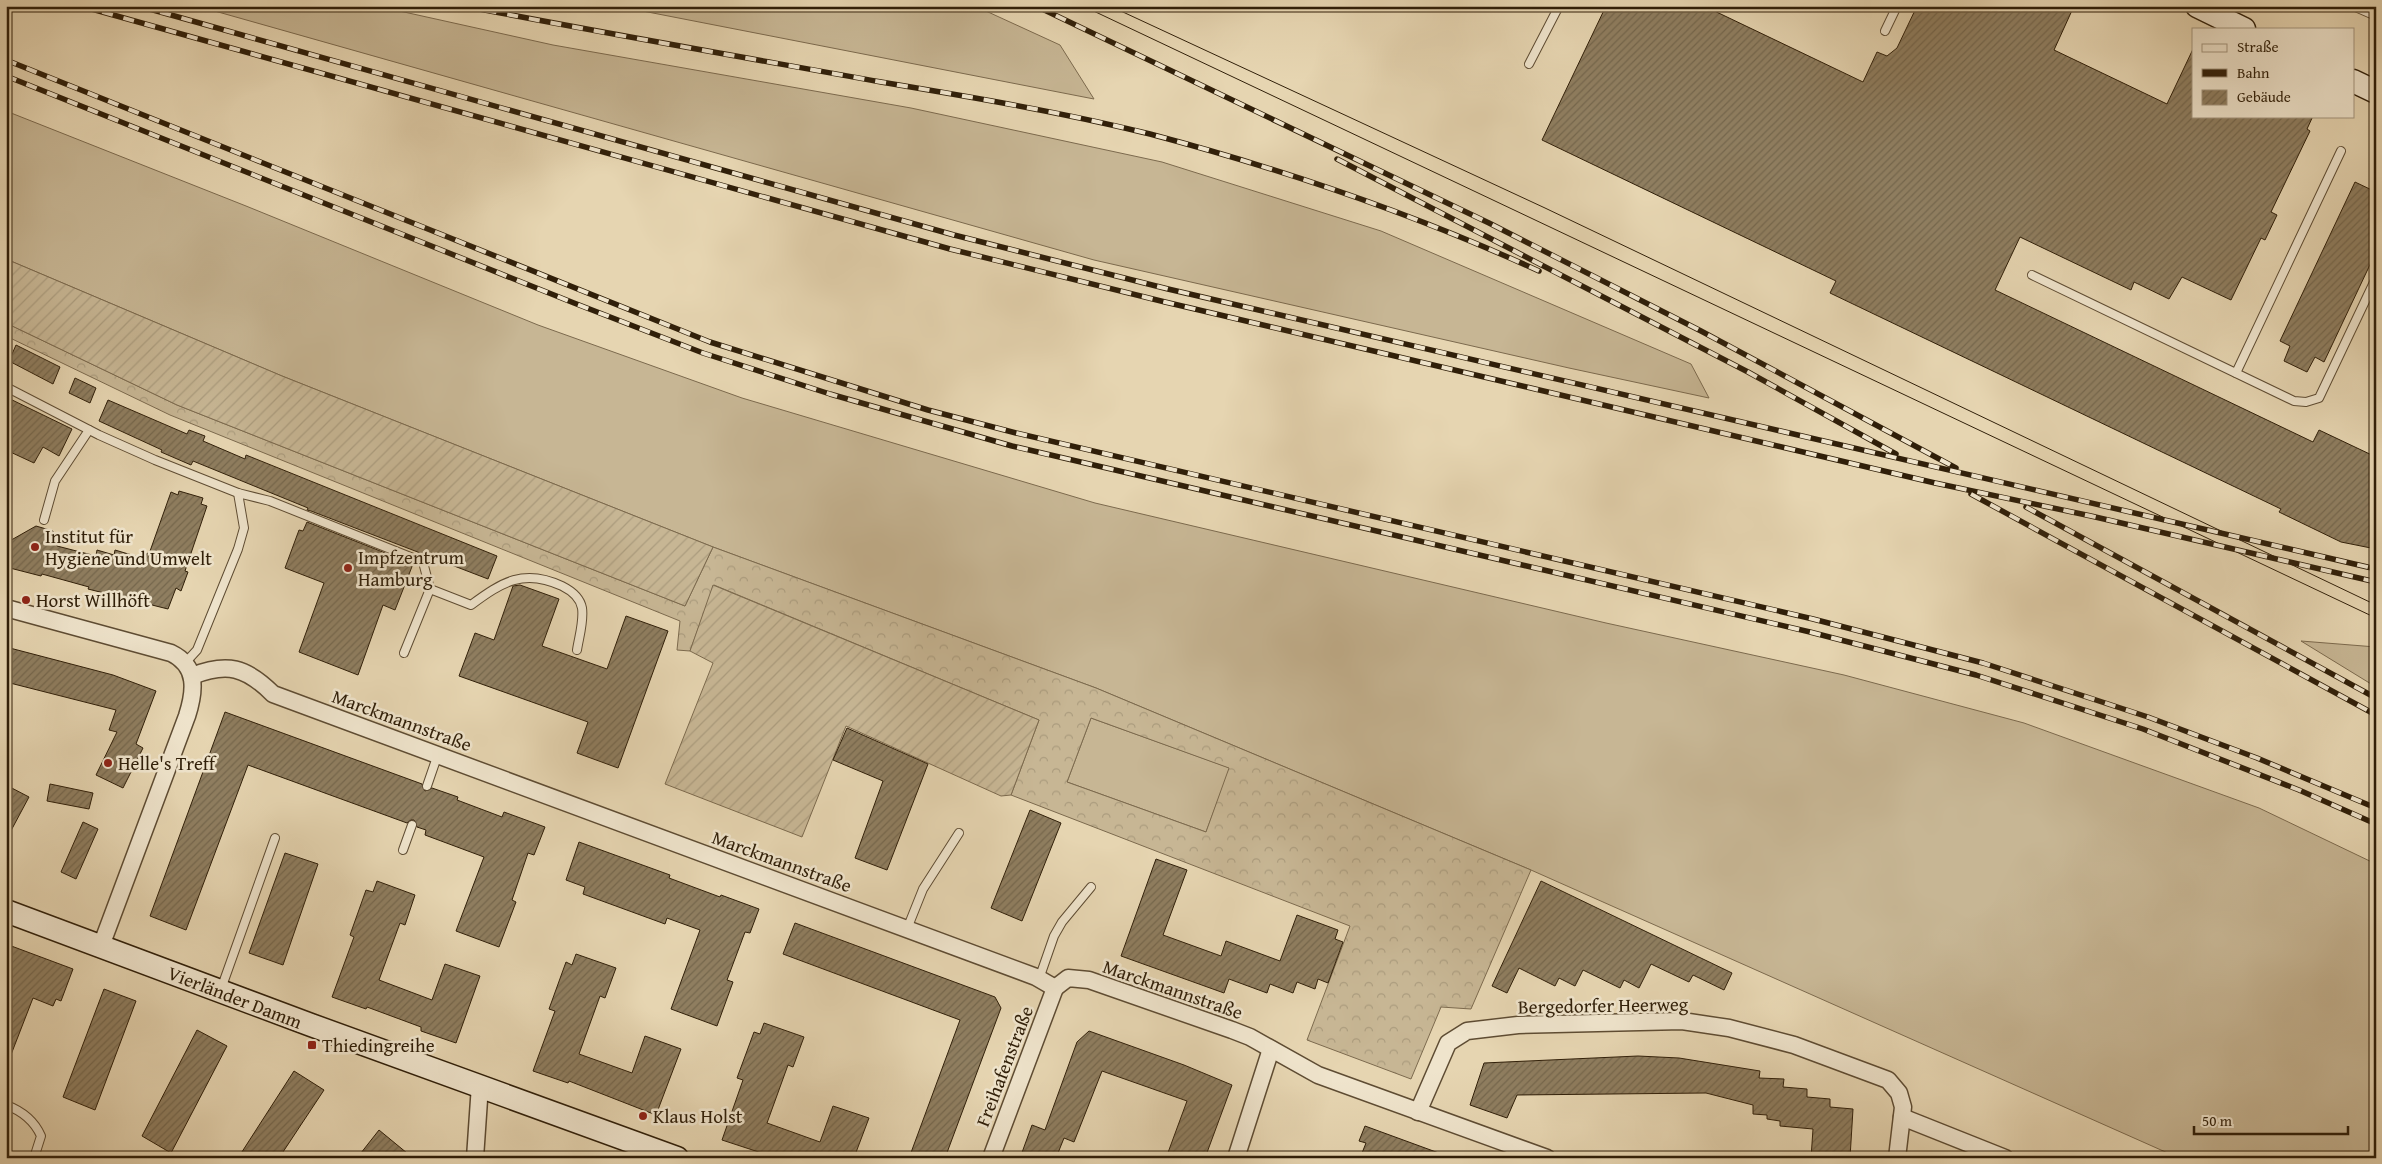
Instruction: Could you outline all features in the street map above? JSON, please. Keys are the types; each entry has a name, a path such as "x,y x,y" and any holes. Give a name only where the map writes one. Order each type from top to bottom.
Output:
{"street":[{"path":"2197,6 2242,28"},
{"path":"2354,81 2376,92"},
{"path":"6,608 171,653 181,658 188,670 191,700 187,716 101,946"},
{"name":"Marckmannstraße","path":"188,670 236,669 257,678 273,694 907,929 1039,979 1055,988 1068,978 1089,980 1232,1030 1318,1075 1547,1158"},
{"name":"Vierländer Damm","path":"6,911 677,1158"},
{"name":"Freihafenstraße","path":"991,1158 1055,988"},
{"name":"Bergedorfer Heerweg","path":"1418,1112 1448,1043 1467,1031 1518,1025 1682,1021 1757,1034 1794,1044 1888,1080 1901,1098 1902,1117"},
{"path":"1236,1158 1271,1049"},
{"path":"475,1158 480,1085"},
{"path":"1897,1158 1902,1117 2005,1158"}],"lane":[{"path":"1529,64 1558,6"},
{"path":"1885,31 1897,6"},
{"path":"2353,6 2376,16"},
{"path":"2236,373 2342,151"},
{"path":"2032,276 2294,401 2306,402 2318,398 2376,278"},
{"path":"6,387 89,430 155,460 238,493 270,501 423,562 430,589 404,653"},
{"path":"44,520 55,481 89,430"},
{"path":"188,670 238,549 244,528 238,493"},
{"path":"430,589 471,605 508,581 523,577 553,582 570,590 578,598 582,606 583,616 577,650"},
{"path":"427,786 438,754"},
{"path":"403,850 412,825"},
{"path":"907,929 923,889 959,833"},
{"path":"220,991 275,838"},
{"path":"1039,979 1054,936 1090,887"},
{"path":"6,1104 36,1124 41,1136 34,1158"}],"green space":[{"path":"197,6 377,6 553,45 911,108 1162,162 1381,231 1691,364 1709,398 1094,260"},
{"path":"617,6 975,6 1060,45 1094,99"},
{"path":"6,111 538,325 742,398 1095,503 1606,623 1844,675 2024,723 2259,808 2376,864 2376,1158 2179,1158 1531,870 1096,688 713,547 282,376 6,259"},
{"path":"6,259 282,376 713,547 685,606 177,405 6,323"},
{"path":"6,323 177,405 685,606 713,547 1096,688 1531,870 1471,1009 1441,1007 1411,1079 1307,1040 1350,926 1011,795 1039,720 714,585 690,651 677,650 680,621 170,415 6,336","holes":["1091,718 1229,768 1206,832 1067,782"]},
{"path":"713,585 1039,720 1011,795 1001,796 846,726 802,837 665,784 713,663 690,651"},
{"path":"2301,641 2376,647 2376,687"},
{"path":"1091,718 1230,768 1206,832 1067,782"}],"building":[{"path":"1606,6 1704,6 1863,82 1877,52 1887,56 1897,48 1917,6 2074,6 2054,50 2167,104 2192,51 2192,118 2312,118 2307,129 2310,131 2271,212 2277,215 2265,240 2261,238 2231,300 2182,277 2169,299 2134,282 2131,290 2020,237 1995,290 2313,442 2319,430 2376,457 2376,549 2341,542 2279,512 2281,509 1830,293 1836,281 1542,140"},
{"path":"2355,182 2376,192 2376,252 2324,362 2315,357 2307,372 2284,361 2290,346 2280,341"},
{"path":"16,345 60,367 53,384 9,361"},
{"path":"75,378 96,388 90,403 69,393"},
{"path":"6,397 72,429 59,456 43,447 34,463 6,450"},
{"path":"108,400 187,434 189,430 205,436 203,441 245,459 246,455 497,556 488,579 307,510 308,508 193,461 191,465 161,452 162,450 99,421"},
{"name":"Institut für Hygiene und Umwelt","path":"179,491 203,498 201,504 207,506 185,571 188,572 181,591 176,588 168,609 88,589 89,587 42,574 41,576 6,567 6,543 36,526 53,531 57,546 96,556 97,550 114,555 115,550 145,559 147,553 149,554 171,492 178,495"},
{"path":"307,522 413,564 395,610 383,605 358,675 299,652 324,583 285,568 299,530 303,531"},
{"path":"520,585 559,599 542,646 607,669 626,616 668,631 618,768 577,753 588,722 459,676 475,633 494,640 513,586"},
{"path":"6,647 113,675 156,691 136,744 143,748 123,788 96,775 117,732 109,730 116,710 6,682"},
{"path":"225,712 422,784 425,791 432,788 458,797 457,800 502,817 504,812 545,827 534,855 528,853 512,900 516,902 499,947 456,931 484,857 425,835 426,830 417,827 414,820 407,823 248,765 186,930 150,916"},
{"path":"847,728 928,764 887,870 855,858 883,781 833,760"},
{"path":"50,784 93,793 89,809 47,801"},
{"path":"6,785 29,797 6,840"},
{"path":"1030,810 1061,823 1022,921 991,908"},
{"path":"83,822 98,829 76,879 61,872"},
{"path":"579,842 670,875 669,878 720,897 721,895 759,909 750,933 745,932 727,980 733,982 717,1026 671,1009 700,930 667,918 665,924 583,894 585,887 566,880"},
{"path":"285,853 318,864 283,965 249,953"},
{"path":"1156,859 1187,870 1163,935 1221,956 1226,941 1280,961 1297,915 1338,930 1335,939 1343,942 1328,983 1318,979 1315,989 1297,982 1293,993 1270,984 1267,993 1229,979 1224,993 1121,956"},
{"path":"377,881 415,895 405,925 400,923 379,980 432,1000 445,964 480,976 456,1043 421,1031 421,1027 367,1007 366,1009 332,997 354,937 350,935 366,890 373,892"},
{"path":"1541,881 1732,973 1724,990 1693,975 1689,982 1651,964 1639,988 1624,980 1620,988 1583,970 1575,986 1559,978 1555,986 1519,968 1507,993 1492,986"},
{"path":"795,923 995,997 1001,1008 945,1158 909,1158 960,1020 783,954"},
{"path":"6,944 73,969 61,1001 56,999 53,1006 33,998 7,1065"},
{"path":"576,954 616,968 605,998 600,996 579,1054 632,1073 645,1036 681,1049 656,1115 569,1081 568,1083 533,1071 555,1011 549,1009 566,962 572,965"},
{"path":"104,989 136,1001 95,1110 63,1097"},
{"path":"764,1023 804,1037 793,1067 788,1065 767,1123 820,1142 833,1106 869,1118 855,1155 858,1158 777,1158 722,1140 743,1080 737,1078 754,1032 760,1034"},
{"path":"197,1030 227,1046 171,1153 142,1136"},
{"path":"1089,1031 1184,1065 1232,1085 1205,1158 1166,1158 1187,1101 1102,1071 1074,1142 1064,1138 1056,1158 1020,1158 1032,1125 1045,1130 1077,1042"},
{"path":"1638,1056 1679,1058 1760,1071 1759,1078 1784,1079 1783,1087 1807,1089 1807,1097 1830,1099 1830,1107 1853,1109 1850,1158 1811,1158 1813,1129 1780,1126 1780,1121 1767,1119 1767,1115 1753,1114 1753,1105 1706,1093 1517,1095 1507,1118 1470,1105 1484,1063"},
{"path":"294,1071 324,1090 279,1158 238,1158"},
{"path":"1365,1126 1447,1156 1446,1158 1360,1158 1366,1143 1359,1141"},
{"path":"379,1130 413,1158 357,1158"}],"tram line":[{"path":"1083,6 2376,618"},
{"path":"1110,6 1545,208 2376,605"}],"railway":[{"path":"81,6 950,249 1165,302 1935,483 2091,516 2376,582"},
{"path":"139,6 954,235 1168,289 2376,569"},
{"path":"464,6 672,45 1016,105 1150,134 1249,162 1347,194 1444,230 1539,271"},
{"path":"1036,6 1489,223 1701,331 1956,468"},
{"path":"6,60 710,342 928,410 1016,433 1813,619 1983,663 2148,717 2257,758 2376,808"},
{"path":"6,76 703,353 830,394 1012,446 1810,632 1976,675 2143,729 2299,790 2376,824"},
{"path":"1337,159 1748,372 1896,454"},
{"path":"1971,494 2376,715"},
{"path":"2026,507 2376,698"}],"place":[{"name":"Institut für Hygiene und Umwelt","path":"35,547"},
{"name":"Impfzentrum Hamburg","path":"348,568"},
{"name":"Horst Willhöft","path":"26,600"},
{"name":"Helle's Treff","path":"108,763"},
{"name":"Thiedingreihe","path":"312,1045"},
{"name":"Klaus Holst","path":"643,1116"}]}
